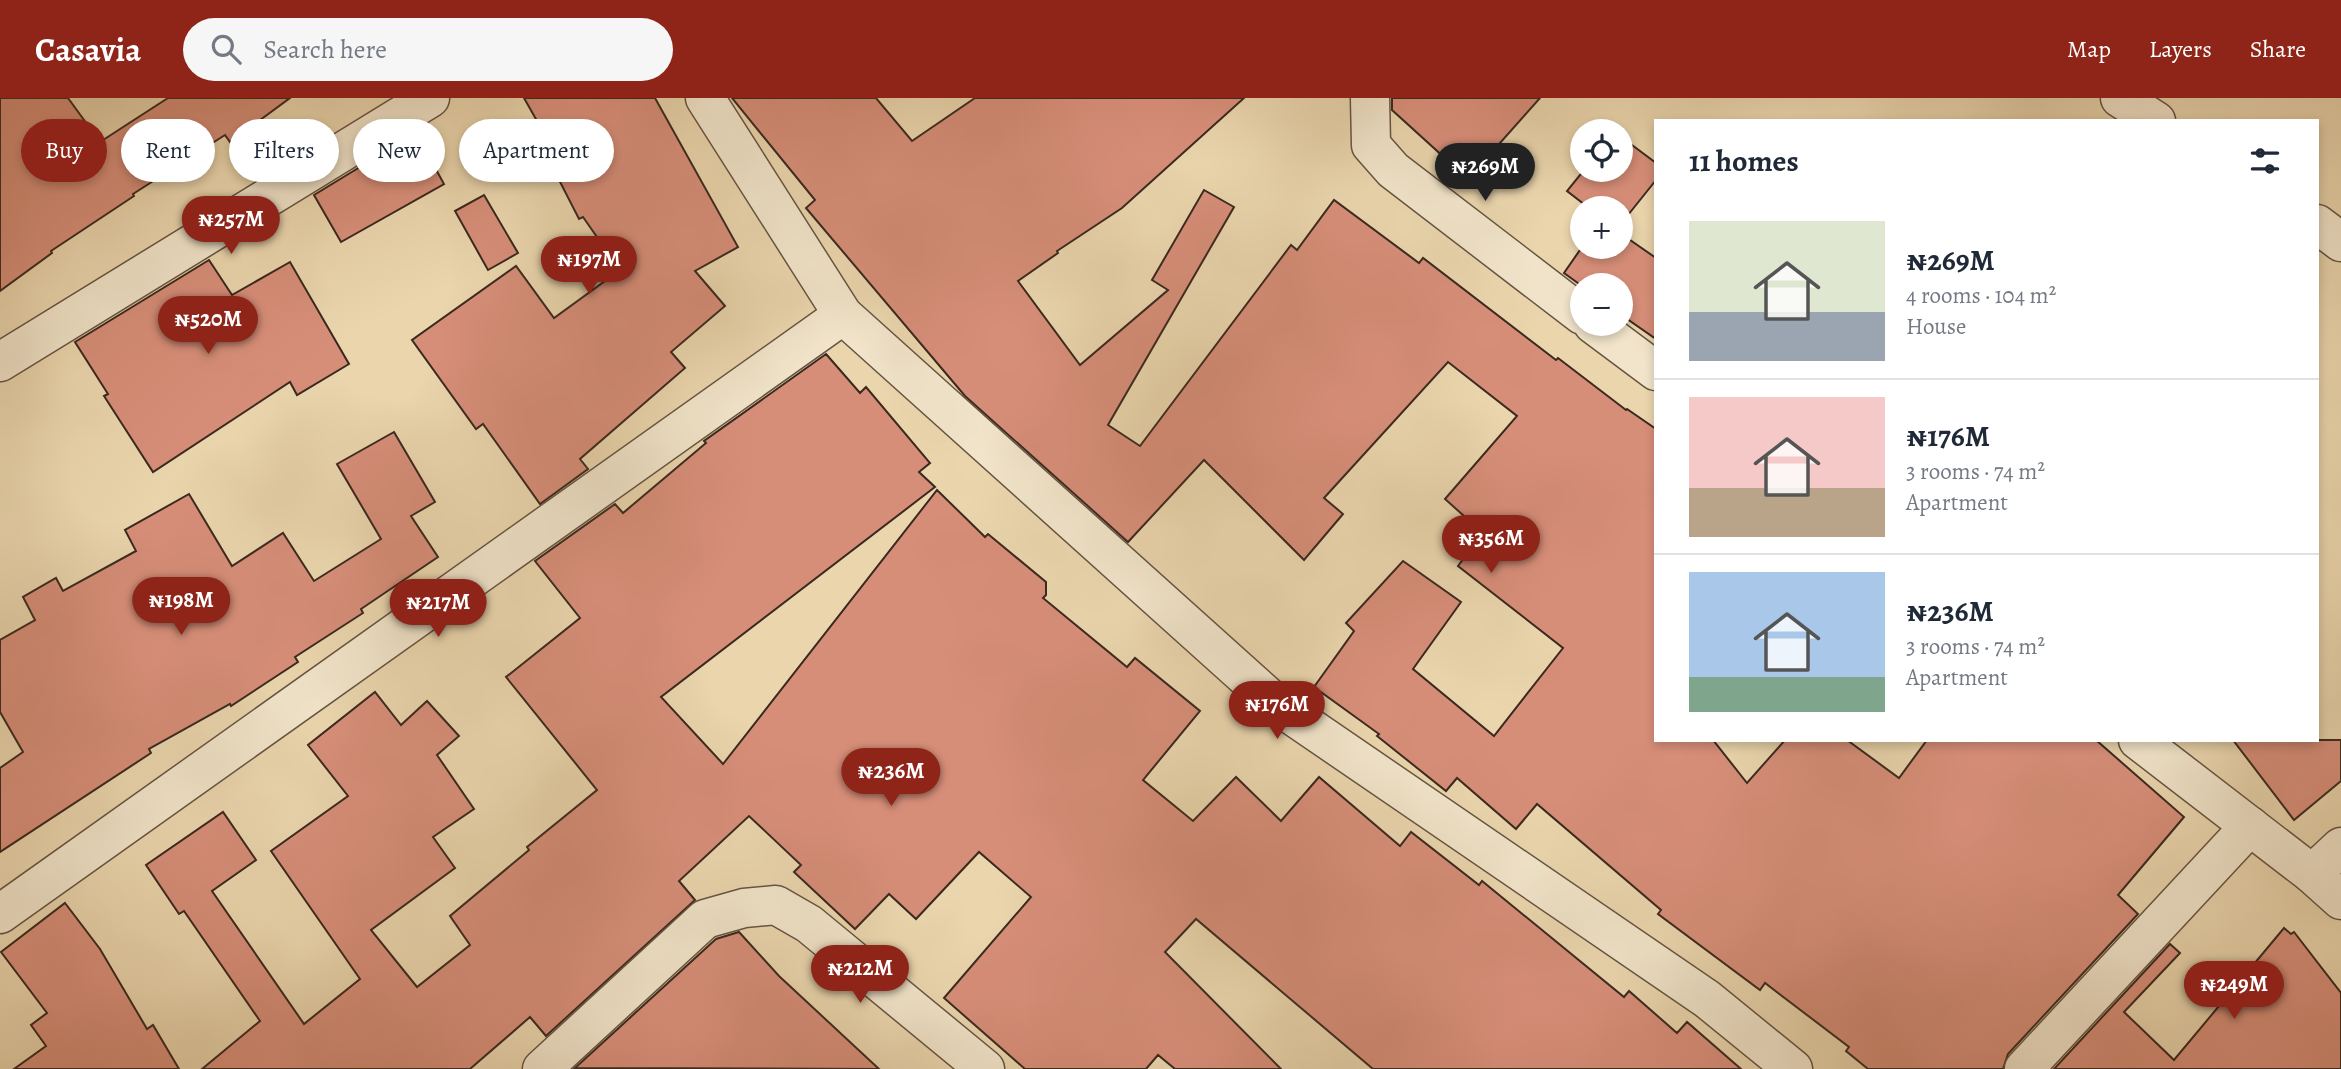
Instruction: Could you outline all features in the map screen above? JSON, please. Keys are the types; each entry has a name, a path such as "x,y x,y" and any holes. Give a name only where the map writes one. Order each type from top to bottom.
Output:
{"street":[{"path":"0,362 430,98"},
{"path":"705,98 842,315 1277,705 1707,999 1793,1069"},
{"path":"1370,98 1371,145 1393,170 1570,306"},
{"path":"2120,98 2154,119"},
{"path":"2319,226 2341,242"},
{"path":"0,914 842,315"},
{"path":"1609,336 1654,370"},
{"path":"2141,742 2312,874 2341,900"},
{"path":"2024,1069 2250,826"},
{"path":"2312,874 2341,847"},
{"path":"542,1069 705,919 744,908 776,905 809,924 985,1069"}],"building":[{"path":"0,98 68,98 83,119 21,119 21,182 107,182 107,137 121,128 121,182 152,182 51,251 52,253 0,291"},
{"path":"168,98 290,98 261,119 229,119 229,141 225,135 215,141 215,119 136,119"},
{"path":"524,98 655,98 738,247 695,271 725,306 671,352 685,368 580,459 588,469 540,504 483,424 476,429 412,340 516,266 554,318 620,270 583,217 579,219 560,182 614,182 614,119 536,119"},
{"path":"732,98 876,98 912,141 975,98 1244,98 1122,208 1057,251 1058,253 1018,281 1080,365 1168,290 1152,280 1204,190 1234,207 1108,425 1140,446 1291,245 1297,250 1334,200 1419,263 1423,258 1556,360 1558,358 1626,410 1654,428 1654,742 1715,742 1747,783 1783,742 1850,742 1899,778 1926,742 2098,742 2184,817 2118,895 2138,914 2008,1054 2003,1069 1868,1069 1846,1051 1849,1047 1765,983 1760,990 1658,914 1661,910 1537,804 1516,829 1457,778 1446,791 1377,736 1379,734 1314,687 1354,631 1346,623 1403,561 1461,602 1413,669 1494,736 1563,648 1458,566 1483,533 1445,499 1517,416 1448,362 1324,498 1343,514 1304,560 1204,460 1128,542 965,396 806,208 815,200"},
{"path":"1392,98 1540,98 1468,179 1392,110"},
{"path":"1633,146 1654,162 1654,182 1633,209 1633,196 1573,196 1567,191 1574,182 1633,182"},
{"path":"353,171 353,182 444,184 341,242 314,195"},
{"path":"484,195 518,253 488,270 455,211"},
{"path":"1633,242 1654,257 1654,338 1633,323 1633,273 1570,273 1570,277 1564,273 1574,259 1633,259"},
{"path":"209,260 232,295 290,262 349,364 297,395 290,382 153,472 104,396 108,394 75,342"},
{"path":"826,354 860,393 866,387 930,463 919,472 935,487 661,697 723,764 937,490 985,537 988,534 1046,582 1046,595 1043,598 1127,667 1135,658 1200,711 1143,780 1193,821 1236,777 1281,821 1319,777 1400,846 1411,832 1479,885 1482,881 1624,997 1629,991 1677,1033 1687,1022 1741,1069 1373,1069 1196,919 1165,952 1281,1069 1175,1069 1158,1055 1146,1069 1025,1069 944,998 1031,897 979,852 916,919 889,894 855,929 794,872 801,865 749,816 679,881 695,900 546,1036 530,1017 470,1069 202,1069 260,1021 184,911 179,914 146,865 223,812 256,860 212,891 304,1024 360,979 271,851 348,796 308,745 375,692 401,725 427,701 459,736 437,755 474,809 433,837 455,868 371,930 417,987 470,945 450,916 529,850 527,847 597,790 506,677 580,618 535,561 615,504 623,513 706,443 704,441"},
{"path":"394,432 435,502 411,516 438,557 361,609 363,613 295,657 298,662 231,706 230,704 149,749 151,753 0,852 0,768 23,752 0,712 0,640 35,620 23,597 56,578 63,591 136,551 125,530 189,494 232,566 283,533 314,581 381,539 337,464"},
{"path":"2341,740 2341,781 2294,820 2235,742"},
{"path":"65,903 100,949 147,1029 153,1025 179,1069 14,1069 46,1046 31,1025 47,1013 1,952"},
{"path":"2284,928 2291,934 2294,932 2341,993 2341,1069 2054,1069 2170,944 2180,953 2124,1012 2174,1060"},
{"path":"739,932 779,976 879,1069 575,1068 716,939"}]}
